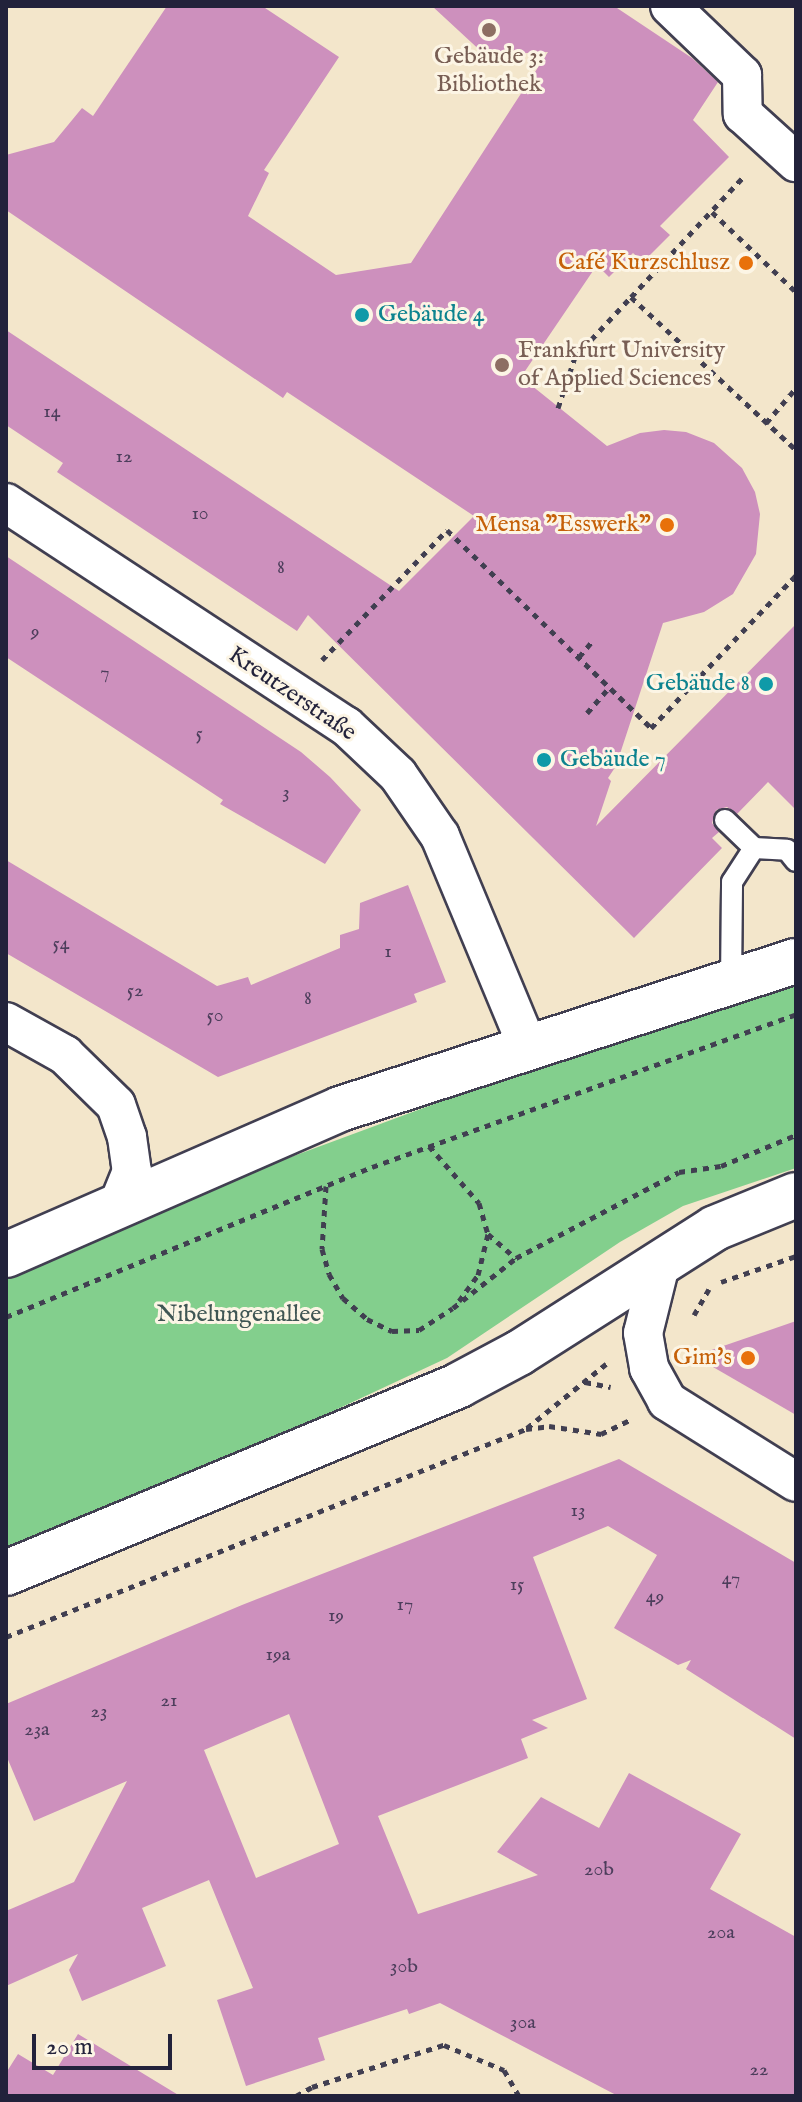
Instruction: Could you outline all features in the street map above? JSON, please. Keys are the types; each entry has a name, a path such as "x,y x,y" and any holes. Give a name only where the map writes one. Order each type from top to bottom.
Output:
{"main road":[{"path":"6,1255 340,1109 796,961"},
{"path":"6,1573 459,1385 519,1353 715,1228 796,1195"}],"street":[{"path":"670,6 742,75 743,114 796,162"},
{"name":"Kreutzerstraße","path":"6,503 290,693 346,726 398,775 440,836 529,1050"},
{"path":"6,1022 65,1055 92,1078 116,1105 127,1137 132,1171 118,1205"},
{"path":"661,1261 643,1333 649,1368 667,1401 796,1482"}],"lane":[{"path":"725,820 754,848 787,850 796,861"},
{"path":"731,982 732,882 754,848"}],"path":[{"path":"558,408 575,357 751,169"},
{"path":"712,212 795,291"},
{"path":"631,297 796,450"},
{"path":"538,353 575,357"},
{"path":"766,423 796,388"},
{"path":"290,693 447,530 651,728 796,575"},
{"path":"579,657 594,639"},
{"path":"587,713 610,687"},
{"path":"6,1317 429,1146 796,1014"},
{"path":"326,1186 322,1249 329,1274 343,1298 367,1319 392,1331 419,1330 453,1308 516,1258 679,1172 721,1166 796,1135"},
{"path":"429,1146 479,1203 488,1234 478,1275 453,1308"},
{"path":"488,1234 516,1258"},
{"path":"712,1285 796,1256"},
{"path":"6,1637 526,1429 549,1426 601,1434 667,1401"},
{"path":"296,2096 312,2087 444,2045 504,2070 519,2096"}],"green space":[{"name":"Nibelungenallee","path":"796,983 796,1168 683,1206 620,1242 447,1358 299,1427 6,1553 6,1279 272,1164 537,1066"}],"building":[{"name":"Frankfurt University of Applied Sciences","path":"167,6 262,6 339,57 264,170 269,173 248,216 336,275 411,263 548,52 485,55 432,6 614,6 692,58 718,82 693,120 729,157 660,226 670,235 643,262 633,253 609,277 597,265 521,377 607,446 640,433 664,430 686,432 714,443 742,468 755,492 760,514 756,554 733,594 704,612 663,623 616,766 608,778 611,781 596,826 796,624 796,810 768,782 737,814 727,807 716,810 712,823 719,832 712,838 722,848 634,938 308,615 297,631 57,472 63,463 6,425 6,330 399,591 474,516 287,392 283,398 6,210 6,155 54,142 82,108 93,116"},
{"path":"6,556 301,752 330,777 361,810 325,864 220,804 223,800 6,657"},
{"path":"6,860 217,986 248,977 251,985 340,948 340,935 359,929 360,903 408,885 446,982 414,994 417,1002 218,1077 6,953"},
{"path":"796,1321 796,1415 694,1356"},
{"path":"619,1459 796,1563 796,1739 686,1669 691,1660 678,1665 614,1628 657,1555 608,1526 533,1557 587,1699 532,1720 548,1728 521,1739 528,1758 378,1816 418,1914 538,1875 497,1852 541,1797 599,1828 629,1773 741,1834 710,1889 796,1937 796,2096 618,2096 440,2003 409,2014 407,2009 318,2038 325,2060 246,2086 217,2000 253,1988 209,1880 142,1908 166,1966 82,2001 69,1970 78,1954 6,1986 6,1911 74,1882 127,1781 34,1821 6,1755 6,1704 242,1605","holes":["289,1714 339,1844 256,1878 204,1750"]},
{"path":"78,2034 180,2096 6,2096 6,2073 18,2054 53,2075"}],"place":[{"name":"Gebäude 3: Bibliothek","path":"489,30"},
{"name":"Café Kurzschlusz","path":"746,263"},
{"name":"Gebäude 4","path":"362,315"},
{"name":"Frankfurt University of Applied Sciences","path":"502,365"},
{"name":"Mensa \"Esswerk\"","path":"667,525"},
{"name":"Gebäude 8","path":"766,684"},
{"name":"Gebäude 7","path":"544,760"},
{"name":"Gim's","path":"748,1358"}]}
